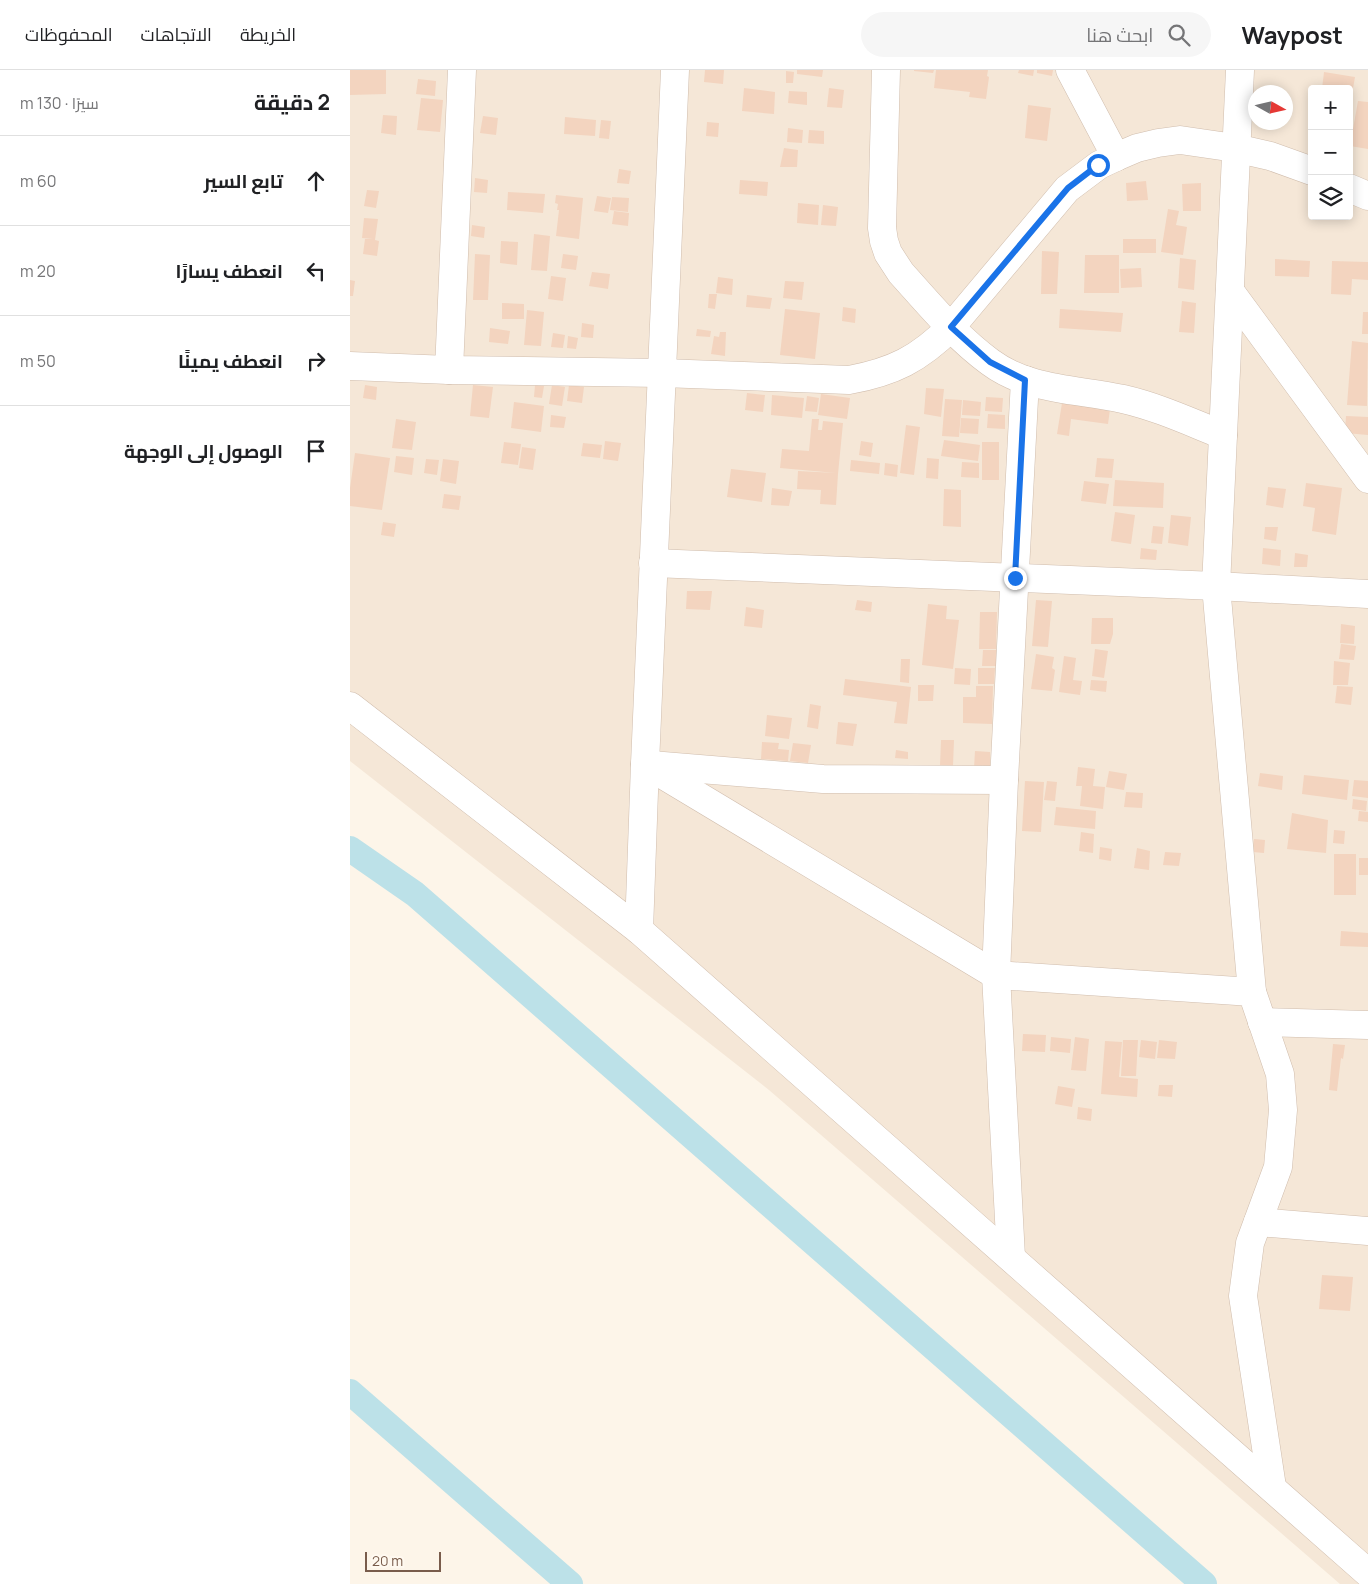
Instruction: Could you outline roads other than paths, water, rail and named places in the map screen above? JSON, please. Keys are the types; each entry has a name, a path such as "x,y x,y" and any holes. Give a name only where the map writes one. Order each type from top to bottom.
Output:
{"street":[{"path":"448,370 462,70"},
{"path":"639,930 675,70"},
{"path":"886,70 882,216 884,241 888,253 901,273 951,327 990,362 1025,380 1050,388 1100,395 1148,406 1223,435"},
{"path":"1070,70 1116,156"},
{"path":"1240,70 1216,586 1252,992 1280,1074 1283,1110 1278,1167 1250,1243 1243,1296 1272,1488"},
{"path":"350,366 448,370 662,373 850,380 872,376 894,368 934,344 951,327 1068,188 1098,165 1116,156 1144,146 1180,140 1235,148 1270,156 1308,170"},
{"path":"1353,190 1368,196"},
{"path":"1230,290 1368,479"},
{"path":"1010,1257 996,975 1004,780 1025,380"},
{"path":"653,563 1368,594"},
{"path":"350,706 639,930 1368,1573"},
{"path":"645,764 822,779 1004,780"},
{"path":"645,764 996,975 1252,992"},
{"path":"1262,1022 1368,1025"},
{"path":"1258,1222 1368,1231"}],"waterway":[{"path":"350,849 415,894 1204,1584"},
{"path":"350,1392 570,1584"}]}
